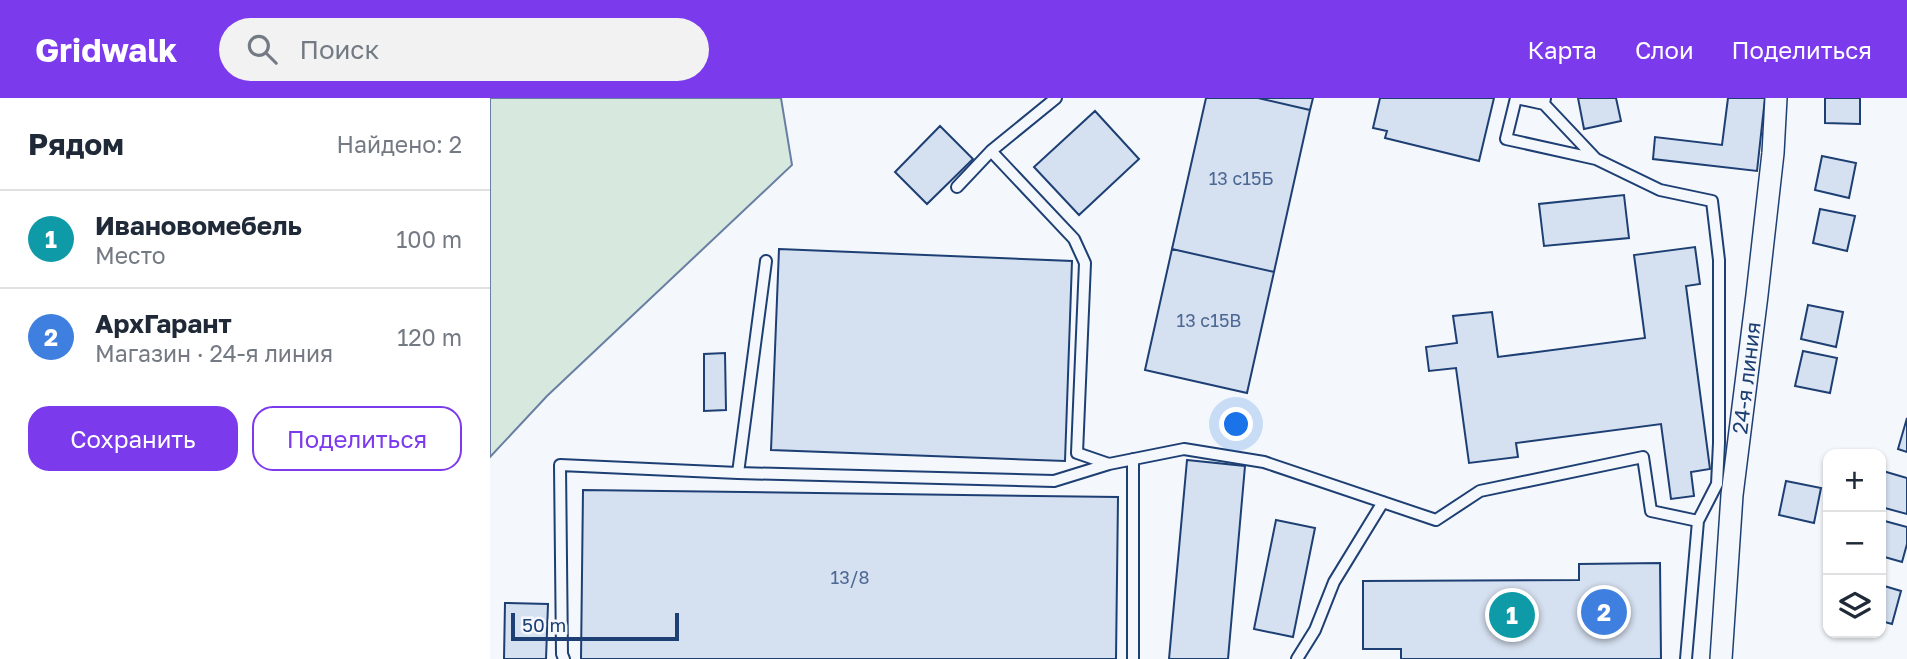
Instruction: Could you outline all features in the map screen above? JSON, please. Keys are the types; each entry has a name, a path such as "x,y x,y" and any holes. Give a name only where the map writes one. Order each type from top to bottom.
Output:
{"street":[{"name":"24-я линия","path":"1721,659 1732,495 1773,153 1776,98"}],"lane":[{"path":"957,187 991,151 1056,98"},
{"path":"1596,159 1545,101 1516,98 1506,139 1596,159 1660,190 1712,201 1719,260 1717,484 1698,521 1686,659"},
{"path":"991,151 1073,239 1085,263 1077,453 1109,464"},
{"path":"738,472 766,261"},
{"path":"564,659 560,466 1054,481 1109,464 1184,449 1264,462 1436,520 1480,491 1643,457 1651,511 1698,521"},
{"path":"1133,459 1133,659"},
{"path":"1297,659 1315,630 1334,582 1383,502"}],"shaded area":[{"path":"490,98 781,98 792,165 547,396 490,457"}],"building":[{"path":"1206,98 1258,98 1310,110 1274,272 1172,249"},
{"path":"1258,98 1313,98 1310,110"},
{"path":"1380,98 1494,98 1479,161 1385,138 1387,131 1373,128"},
{"path":"1578,98 1616,98 1621,121 1584,129"},
{"path":"1728,98 1765,98 1757,171 1653,159 1655,137 1722,145"},
{"path":"1825,98 1860,98 1860,124 1825,123"},
{"path":"1095,111 1139,159 1079,215 1034,167"},
{"path":"940,126 973,159 927,204 895,172"},
{"path":"1822,156 1856,163 1849,198 1815,190"},
{"path":"1624,195 1629,238 1544,246 1539,204"},
{"path":"1820,209 1855,216 1847,251 1813,243"},
{"path":"1695,247 1700,284 1686,286 1710,469 1691,472 1694,496 1671,499 1661,424 1516,443 1518,457 1469,463 1456,368 1429,371 1426,347 1457,343 1453,316 1492,312 1498,357 1645,338 1634,255"},
{"path":"779,249 1072,261 1065,461 771,450"},
{"path":"1172,249 1274,272 1247,393 1145,370"},
{"path":"1808,305 1843,312 1836,347 1801,339"},
{"path":"1803,351 1837,358 1830,393 1795,386"},
{"path":"725,353 726,410 704,411 704,354"},
{"path":"1907,418 1907,452 1898,449"},
{"path":"1187,460 1245,466 1228,659 1169,659"},
{"path":"1886,472 1907,478 1907,514 1886,508"},
{"path":"1786,481 1821,488 1814,523 1779,515"},
{"path":"583,490 1118,497 1116,659 581,659"},
{"path":"1276,520 1315,528 1293,637 1254,629"},
{"path":"1886,521 1907,527 1907,544 1902,562 1886,557"},
{"path":"1660,563 1661,659 1401,659 1401,649 1363,649 1363,581 1579,580 1579,564"},
{"path":"1886,586 1901,591 1892,624 1886,622"},
{"path":"505,603 548,604 546,659 504,659"}],"place":[{"name":"АрхГарант","path":"1604,612"},
{"name":"Ивановомебель","path":"1512,615"}]}
